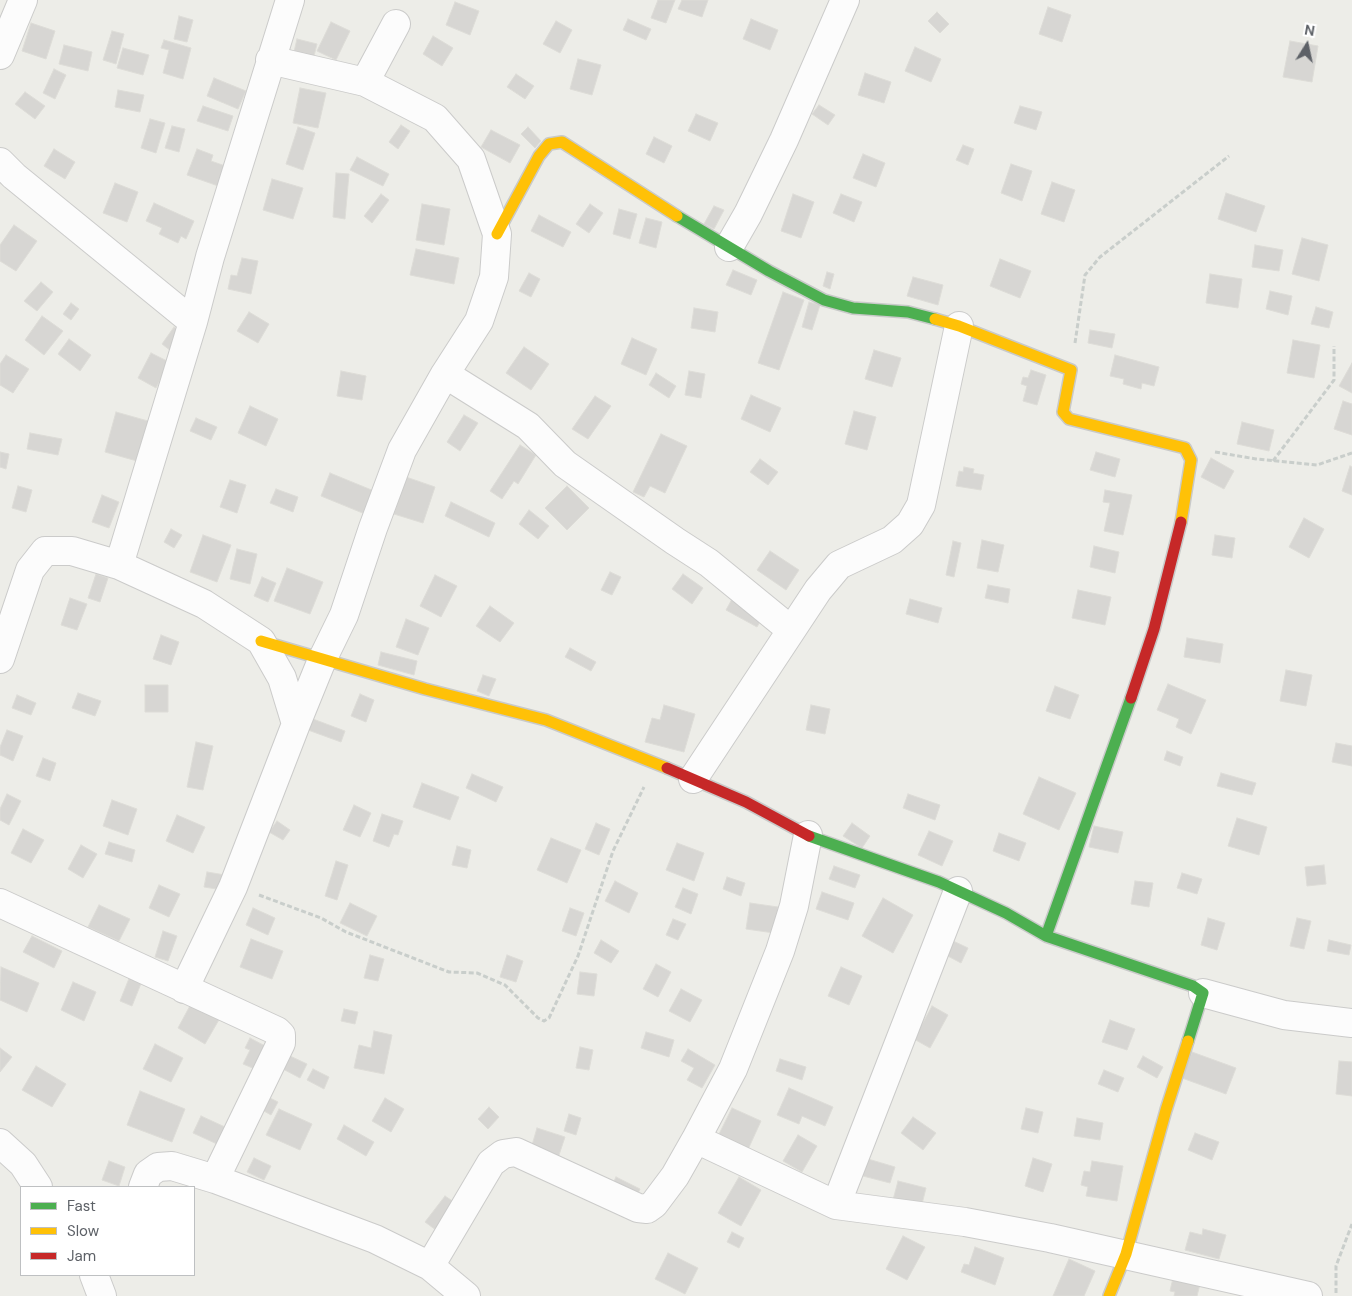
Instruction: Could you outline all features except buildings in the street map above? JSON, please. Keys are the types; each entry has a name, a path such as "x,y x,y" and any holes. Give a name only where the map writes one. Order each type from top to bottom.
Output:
{"street":[{"path":"0,55 23,0"},
{"path":"119,565 193,322 210,256 290,0"},
{"path":"729,247 748,214 784,140 845,0"},
{"path":"365,82 396,24"},
{"path":"184,989 233,887 322,660 344,615 402,450 444,374 479,321 494,277 496,234 471,159 435,118 365,82 270,60"},
{"path":"496,234 539,156 549,144 562,142 693,226 769,271 824,300 853,308 908,312 959,326 1071,370 1063,412 1069,419 1185,448 1191,460 1181,523 1154,629 1107,769 1046,936"},
{"path":"0,162 14,176 193,322"},
{"path":"693,779 818,590 839,565 892,540 910,524 921,505 959,326"},
{"path":"444,374 528,426 565,464 658,530 710,563 791,630"},
{"path":"0,659 30,570 45,551 72,551 119,565 204,604 261,641 322,660 546,720 746,802 808,835 958,891 1006,913 1046,936 1194,986 1203,993 1284,1015 1352,1023"},
{"path":"261,641 282,678 296,724"},
{"path":"430,1266 491,1163 503,1154 516,1152 638,1208 647,1209 654,1204 675,1176 733,1069 780,951 794,906 808,835"},
{"path":"836,1205 958,891"},
{"path":"0,903 276,1030 282,1035 281,1043 215,1179"},
{"path":"1110,1296 1126,1254 1136,1210 1203,993"},
{"path":"696,1140 836,1205 965,1222 1126,1254 1308,1296"},
{"path":"0,1143 22,1164 37,1186"},
{"path":"142,1186 148,1174 158,1167 172,1166 215,1179 375,1239 430,1266 466,1296"},
{"path":"94,1276 102,1296"}],"path":[{"path":"1071,370 1085,275 1100,257 1229,156"},
{"path":"1273,461 1334,380 1334,346"},
{"path":"1185,448 1273,461 1317,465 1352,453"},
{"path":"233,887 322,918 346,932 449,972 477,973 505,985 538,1018 544,1021 549,1018 578,956 613,851 642,794 653,763"},
{"path":"1336,1296 1336,1266 1352,1224"}],"traffic: fast":[{"path":"677,216 769,271 824,300 853,308 908,312 935,319"},
{"path":"1046,936 1131,698"},
{"path":"809,836 939,882 1006,913 1046,936 1193,986 1203,993 1188,1041"}],"traffic: slow":[{"path":"497,234 539,156 549,144 562,142 677,216"},
{"path":"935,319 959,326 1071,370 1063,412 1069,419 1185,448 1191,460 1181,522"},
{"path":"261,641 425,689 546,720 667,768"},
{"path":"1109,1296 1126,1254 1166,1110 1188,1041"}],"traffic: jam":[{"path":"1131,698 1154,629 1181,522"},
{"path":"667,768 746,802 809,836"}]}
